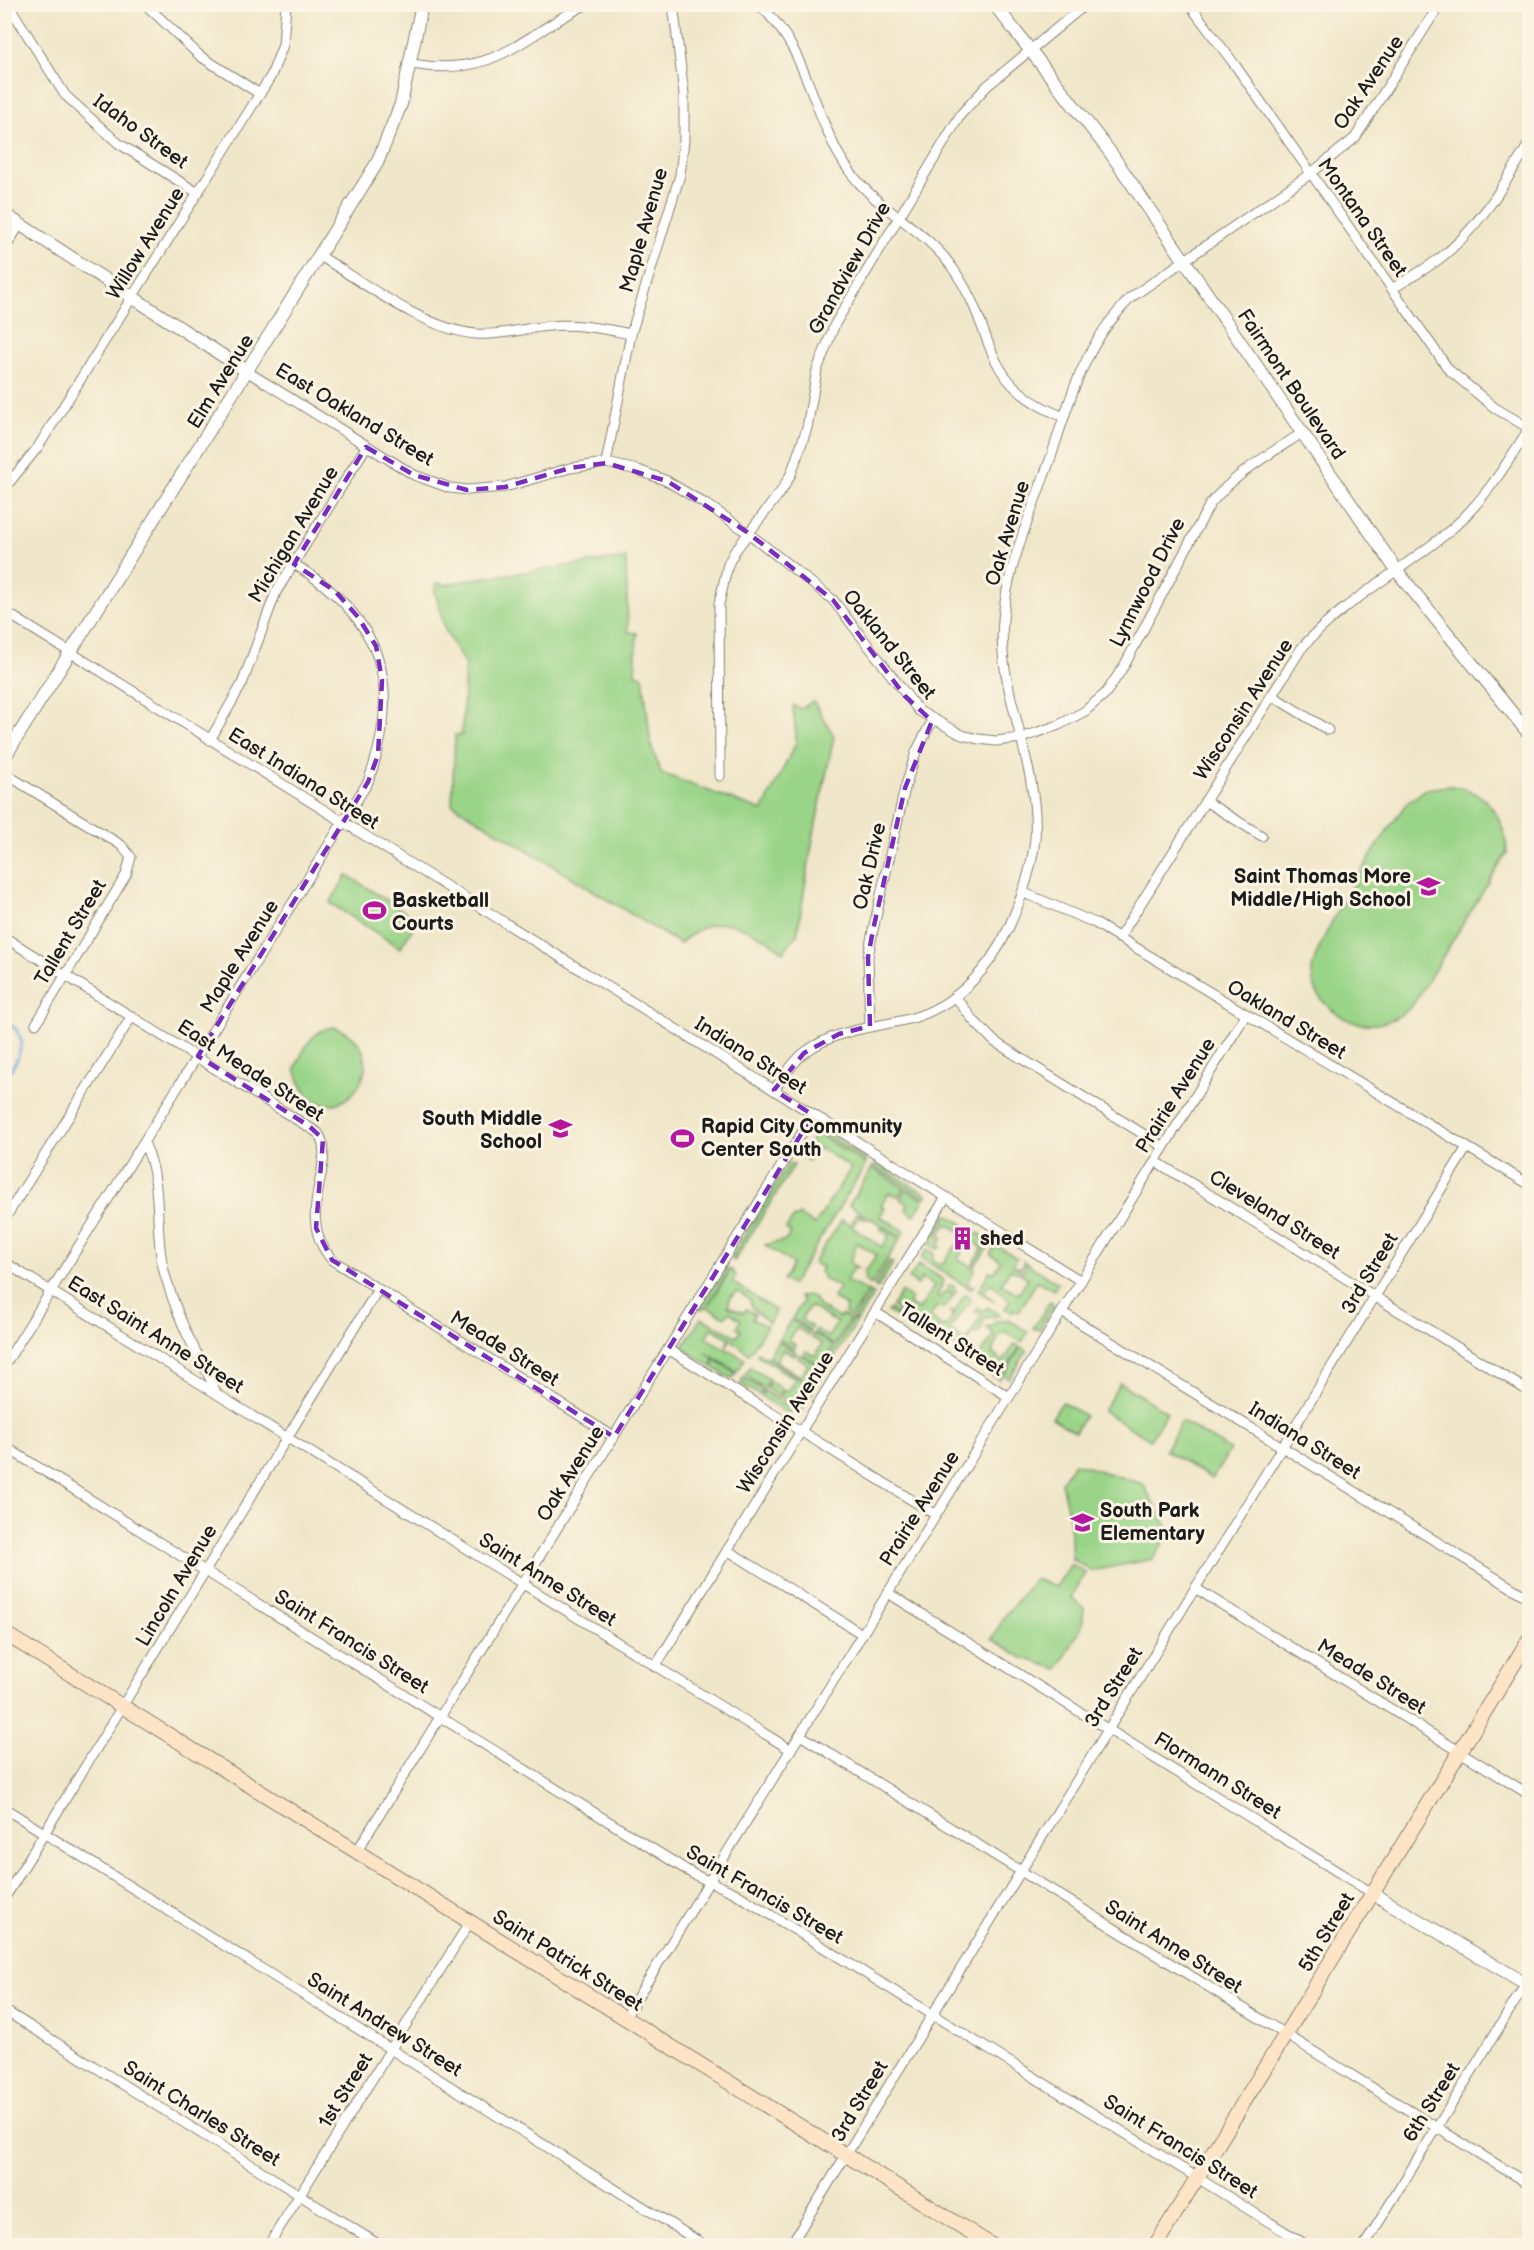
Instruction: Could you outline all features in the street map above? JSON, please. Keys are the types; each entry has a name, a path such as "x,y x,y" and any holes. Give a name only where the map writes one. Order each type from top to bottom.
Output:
{"main road":[{"name":"Saint Patrick Street","path":"4,1634 993,2246"},
{"name":"5th Street","path":"1155,2246 1530,1638"}],"street":[{"name":"Idaho Street","path":"8,4 64,95 118,143 198,193"},
{"path":"145,4 200,56 260,94"},
{"name":"Willow Avenue","path":"4,489 38,447 260,94 278,61 283,45 286,4"},
{"name":"Elm Avenue","path":"4,758 378,163 389,139 411,64 422,4"},
{"path":"411,64 432,68 460,66 494,58 587,4"},
{"name":"Maple Avenue","path":"606,463 631,334 673,199 682,158 684,94 673,4"},
{"path":"758,4 771,16 790,42 839,154 851,173 882,206 915,229 955,270 994,362 1006,379 1043,409 1064,417"},
{"name":"Fairmont Boulevard","path":"994,4 1110,152 1397,571 1530,735"},
{"name":"Grandview Drive","path":"720,776 719,604 728,564 747,532 782,490 791,474 807,428 817,370 828,341 961,114 987,86 1086,4"},
{"name":"Montana Street","path":"1189,4 1235,65 1449,370 1495,408 1529,428"},
{"name":"Oak Avenue","path":"774,1090 804,1053 839,1034 910,1018 936,1009 970,983 999,947 1022,892 1032,858 1035,831 1034,808 1004,662 1006,596 1020,544 1064,417 1090,353 1112,319 1130,298 1310,174 1355,138 1440,4"},
{"path":"1392,289 1441,258 1469,229 1502,187 1530,142"},
{"name":"East Oakland Street","path":"4,214 248,372 414,475 442,485 467,490 505,487 570,468 606,463 638,470 667,481 747,532"},
{"path":"4,250 20,224"},
{"path":"320,256 406,308 453,330 490,335 550,326 576,326 631,334"},
{"name":"Wisconsin Avenue","path":"1119,938 1270,696 1308,641 1449,532 1472,509 1505,466 1529,428"},
{"name":"Lynnwood Drive","path":"1021,738 1067,720 1084,711 1106,693 1124,666 1210,504 1226,484 1245,469 1302,433"},
{"name":"Michigan Avenue","path":"210,740 242,684 268,606 366,447"},
{"name":"Oakland Street","path":"747,532 832,600 848,616 905,696 932,721 978,739 996,741 1021,738"},
{"name":"Maple Avenue","path":"4,1366 145,1145 343,823 368,782 378,755 383,714 376,646 358,617 334,591 294,564"},
{"name":"East Indiana Street","path":"4,611 586,973"},
{"path":"1270,696 1328,730"},
{"name":"Oak Drive","path":"870,1026 868,957 873,930 904,788 916,752 932,721"},
{"name":"Tallent Street","path":"4,773 120,845 131,857 126,875 36,1024"},
{"path":"1205,801 1262,836"},
{"name":"Oakland Street","path":"1022,892 1070,910 1119,938 1245,1016 1530,1185"},
{"name":"East Meade Street","path":"4,937 318,1133 323,1139 325,1153 315,1202 320,1242 332,1260 377,1291"},
{"name":"Indiana Street","path":"586,973 1081,1281"},
{"path":"955,996 982,1030 1001,1046 1164,1147"},
{"path":"4,1220 132,1016"},
{"name":"Prairie Avenue","path":"624,2019 1245,1016"},
{"name":"Oak Avenue","path":"357,1851 813,1114"},
{"path":"145,1145 154,1170 159,1239 165,1274 176,1307 211,1377 216,1393"},
{"name":"3rd Street","path":"790,2246 1467,1147"},
{"name":"Cleveland Street","path":"1155,1161 1530,1392"},
{"name":"Wisconsin Avenue","path":"655,1667 946,1197"},
{"name":"East Saint Anne Street","path":"4,1262 287,1438"},
{"name":"Meade Street","path":"377,1291 614,1437"},
{"name":"Lincoln Avenue","path":"4,1899 377,1291"},
{"name":"Tallent Street","path":"874,1312 1010,1397"},
{"name":"Indiana Street","path":"1062,1312 1530,1599"},
{"path":"668,1349 936,1515"},
{"name":"Saint Anne Street","path":"287,1438 791,1750"},
{"name":"Saint Francis Street","path":"4,1446 709,1883 735,1893 1308,2246"},
{"path":"727,1550 862,1634"},
{"name":"Meade Street","path":"1195,1588 1530,1795"},
{"name":"Flormann Street","path":"888,1593 1372,1893 1528,1982"},
{"name":"Saint Anne Street","path":"800,1735 1530,2185"},
{"name":"Saint Andrew Street","path":"4,1808 706,2246"},
{"name":"1st Street","path":"268,2246 470,1922"},
{"name":"6th Street","path":"1364,2246 1528,1982"},
{"name":"Saint Charles Street","path":"4,2010 381,2246"}],"highlighted area":[{"path":"366,447 414,475 467,490 505,487 570,468 606,463 667,481 747,532 833,600 905,696 932,721 905,788 873,930 868,957 870,1026 839,1034 804,1053 774,1090 813,1115 614,1437 332,1260 316,1228 323,1139 309,1126 198,1056 368,782 378,755 382,680 376,646 358,617 335,591 294,564"}],"green space":[{"path":"626,558 628,632 637,633 635,674 643,676 651,746 661,773 762,811 796,743 793,705 801,709 813,701 834,736 813,838 797,935 783,952 759,935 736,925 725,924 714,924 703,928 680,944 452,804 455,735 462,735 465,665 445,630 435,591 436,583 446,585 472,579"},
{"path":"1450,786 1474,793 1492,808 1502,828 1507,853 1412,1006 1392,1020 1377,1024 1361,1024 1345,1019 1325,1003 1315,989 1312,972 1315,957 1324,937 1351,888 1406,804 1426,789"},
{"name":"Basketball Courts","path":"347,875 418,920 400,948 330,903"},
{"path":"334,1027 356,1041 365,1058 363,1077 354,1092 339,1103 322,1104 307,1094 295,1068 314,1036"},
{"path":"819,1128 866,1158 866,1162 817,1131"},
{"path":"816,1133 866,1164 792,1285 783,1280 793,1264 765,1245 786,1240 791,1233 786,1229 794,1217 797,1218 799,1215 815,1225 851,1168 820,1148 817,1152 814,1150 808,1161 802,1157"},
{"path":"789,1163 794,1165 734,1261 732,1256"},
{"path":"877,1164 928,1195 925,1198 873,1166"},
{"path":"872,1168 904,1188 899,1196 889,1193 881,1205 885,1208 880,1216 904,1231 901,1237 849,1205"},
{"path":"906,1189 924,1200 914,1216 906,1209 908,1204 900,1199"},
{"path":"943,1211 946,1214 928,1243 924,1241"},
{"path":"857,1213 869,1220 859,1216 852,1227 882,1247 889,1236 880,1229 882,1227 900,1239 871,1285 864,1280 866,1275 863,1273 877,1255 857,1243 850,1263 858,1268 853,1268 846,1281 868,1291 851,1317 845,1313 846,1306 833,1298 839,1287 824,1279 820,1272 822,1267 813,1263 842,1220 850,1225"},
{"path":"948,1215 963,1224 959,1231 947,1224 939,1234 943,1238 938,1245 941,1247 937,1249 930,1245"},
{"path":"969,1228 973,1230 958,1259 971,1267 983,1248 972,1241 978,1233 992,1242 973,1268 975,1270 967,1284 974,1286 970,1288 972,1290 921,1258 927,1249 934,1253 933,1260 942,1265"},
{"path":"996,1245 1017,1258 1013,1265 1018,1268 1022,1266 1019,1273 1010,1269 1001,1284 1018,1294 1028,1278 1021,1274 1025,1268 1023,1261 1058,1283 1054,1290 1037,1281 1019,1312 1014,1309 1012,1313 1005,1308 1010,1301 991,1283 984,1291 995,1302 978,1291 990,1271 994,1273 1001,1261 990,1254"},
{"path":"889,1261 893,1263 878,1288 874,1286"},
{"path":"919,1264 944,1280 937,1297 940,1298 945,1291 951,1294 948,1287 950,1285 954,1286 956,1292 945,1308 937,1306 930,1317 939,1324 935,1333 892,1306 901,1292 911,1299 908,1304 919,1310 934,1286 922,1278 918,1285 909,1279"},
{"path":"724,1268 729,1269 708,1305 731,1270 736,1275 732,1282 776,1311 769,1323 751,1307 751,1301 737,1291 733,1296 731,1295 728,1306 744,1313 746,1309 755,1314 752,1319 767,1326 749,1354 731,1339 726,1346 729,1338 712,1328 706,1338 745,1359 737,1372 705,1352 715,1360 711,1366 682,1348 701,1318 737,1336 741,1330 737,1327 741,1320 729,1312 725,1317 707,1307 700,1309"},
{"path":"870,1292 874,1294 857,1321 853,1319"},
{"path":"967,1294 971,1300 949,1330 963,1339 957,1347 937,1334 942,1325 946,1327 953,1316 949,1310 954,1314"},
{"path":"806,1295 814,1297 820,1306 839,1318 842,1315 850,1319 834,1345 814,1333 816,1329 828,1337 837,1323 810,1306 801,1319 812,1327 810,1330 792,1318 803,1301 799,1297"},
{"path":"1050,1301 1054,1306 1039,1330 1033,1328"},
{"path":"977,1307 984,1311 987,1307 1000,1315 982,1319 983,1324 978,1333 974,1331 962,1350 981,1315 975,1311"},
{"path":"890,1309 934,1335 932,1338 888,1312"},
{"path":"1008,1319 1028,1332 1022,1342 1005,1332 998,1337 992,1353 1003,1362 1015,1344 1020,1347 1002,1375 977,1359 994,1335 986,1327 995,1325 994,1322"},
{"path":"791,1320 810,1332 808,1335 797,1328 789,1341 796,1345 794,1349 779,1339"},
{"path":"852,1320 856,1323 801,1411 797,1408"},
{"path":"813,1333 833,1346 821,1366 804,1355 806,1351 815,1356 822,1344 811,1337"},
{"path":"778,1341 797,1353 795,1356 783,1349 776,1361 800,1376 808,1365 798,1358 800,1354 821,1367 810,1384 768,1357"},
{"path":"1021,1347 1027,1351 1009,1379 1004,1376"},
{"path":"758,1352 809,1385 795,1407 780,1397 795,1379 757,1355"},
{"path":"965,1354 1001,1377 999,1380 963,1357"},
{"path":"716,1360 736,1373 732,1379 712,1367"},
{"path":"750,1367 769,1379 764,1388 745,1375"},
{"path":"743,1377 763,1390 759,1395 741,1384"},
{"path":"770,1381 783,1389 778,1396 766,1388"},
{"path":"1120,1383 1167,1412 1150,1440 1103,1411"},
{"path":"764,1391 793,1409 789,1415 761,1396"},
{"path":"1062,1402 1085,1416 1075,1432 1052,1418"},
{"path":"1182,1421 1230,1450 1212,1479 1165,1450"},
{"path":"1074,1463 1143,1484 1170,1532 1153,1559 1092,1571 1072,1559 1070,1520 1061,1483"},
{"path":"1071,1564 1086,1573 1071,1597 1084,1608 1082,1626 1058,1669 1023,1658 992,1639 1005,1616 1035,1579 1056,1587"}],"waterway":[{"path":"4,1021 16,1029 22,1042 17,1060 4,1080"}],"place":[{"name":"Saint Thomas More Middle/High School","path":"1429,887"},
{"name":"Basketball Courts","path":"374,911"},
{"name":"South Middle School","path":"560,1129"},
{"name":"Rapid City Community Center South","path":"683,1138"},
{"name":"shed","path":"962,1238"},
{"name":"South Park Elementary","path":"1082,1522"}]}
